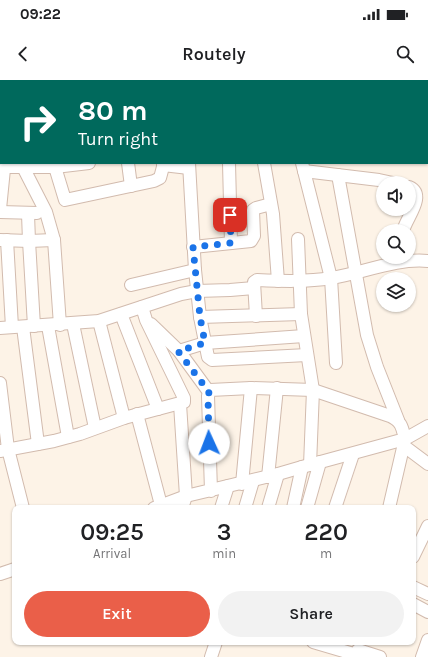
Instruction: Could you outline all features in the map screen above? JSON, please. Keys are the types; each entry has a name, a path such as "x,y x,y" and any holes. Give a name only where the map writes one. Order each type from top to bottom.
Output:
{"street":[{"path":"0,80 0,85"},
{"path":"46,212 28,214 0,210 4,169 7,167 22,165 55,168 82,164"},
{"path":"128,164 132,186"},
{"path":"55,168 65,200 146,184 160,178 163,164 189,165 193,247 197,291 200,317 208,357 212,360 308,355"},
{"path":"229,164 231,243"},
{"path":"264,164 271,204 278,281"},
{"path":"22,165 46,212 54,240 54,325 68,436"},
{"path":"336,363 331,278 303,167 338,175 376,180"},
{"path":"338,175 367,335 375,360 398,420 401,424 404,442 390,505"},
{"path":"193,247 251,241 254,233 253,210 271,204"},
{"path":"17,327 29,241 28,214"},
{"path":"298,239 301,314 313,390 311,464 307,505"},
{"path":"38,444 17,327 4,240 54,240"},
{"path":"416,260 428,261"},
{"path":"256,316 254,282 257,280 300,281 331,278 387,264"},
{"path":"131,285 195,270"},
{"path":"17,327 99,321 197,291 254,288"},
{"path":"4,450 38,444 68,436 137,414 184,402 184,398 146,320 142,307"},
{"path":"121,314 158,409"},
{"path":"200,317 301,314"},
{"path":"146,320 178,351 209,392 211,490"},
{"path":"99,321 124,418"},
{"path":"73,324 95,428"},
{"path":"178,351 205,343 304,336"},
{"path":"0,383 4,450 22,505"},
{"path":"209,392 210,390 251,388 313,390 398,420"},
{"path":"245,505 251,388"},
{"path":"268,505 273,476 277,388"},
{"path":"180,404 186,496 183,505"},
{"path":"137,414 157,505"},
{"path":"160,505 186,496 273,476 311,464 404,442 428,426"},
{"path":"404,442 428,464"},
{"path":"336,505 353,454"},
{"path":"294,505 311,464"},
{"path":"222,505 228,486"},
{"path":"416,551 428,526"},
{"path":"0,574 12,570"},
{"path":"416,588 428,594"},
{"path":"422,657 428,640"},
{"path":"211,657 215,645"},
{"path":"328,645 380,657"}],"route":[{"path":"209,443 209,392 178,351 205,343 200,317 193,247 231,243 230,215"}]}
